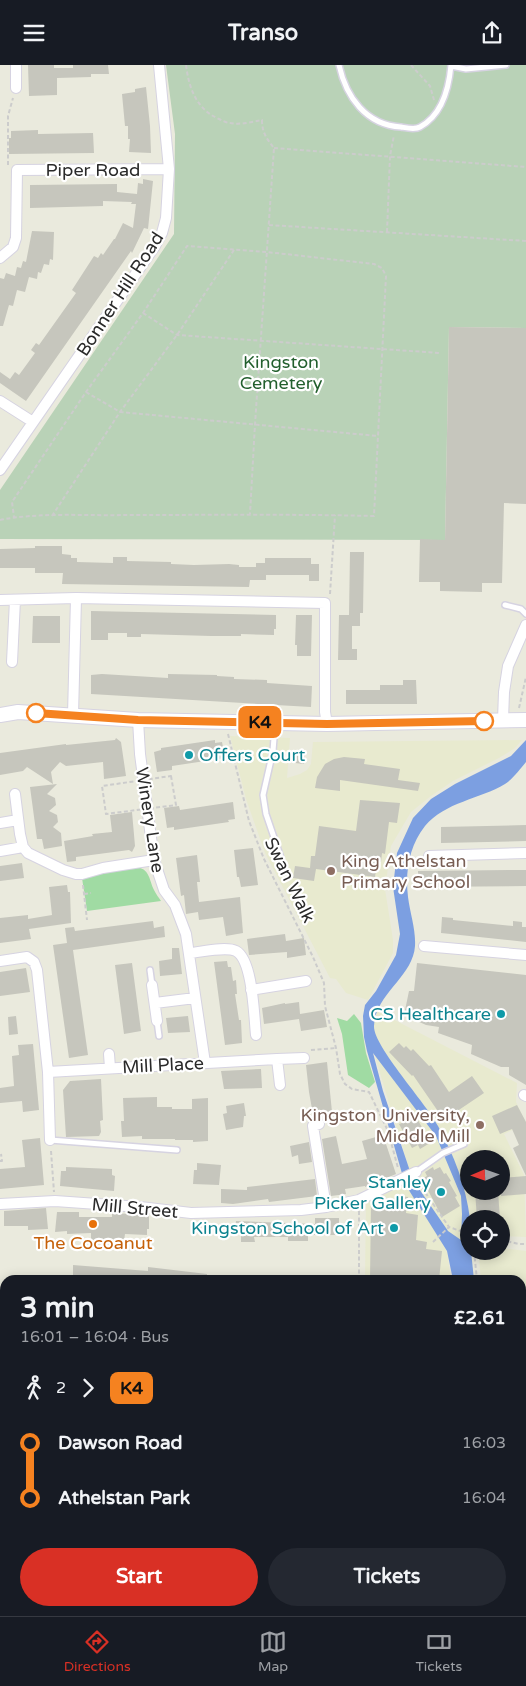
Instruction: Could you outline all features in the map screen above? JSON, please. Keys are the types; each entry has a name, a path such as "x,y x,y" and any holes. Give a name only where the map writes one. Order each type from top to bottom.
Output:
{"street":[{"path":"16,65 16,89"},
{"name":"Bonner Hill Road","path":"0,469 155,246 162,233 166,218 169,169 159,65"},
{"name":"Piper Road","path":"12,170 169,169"},
{"path":"0,258 13,247 16,239 12,170"},
{"path":"0,401 33,422"},
{"path":"73,715 76,598"},
{"path":"0,600 76,598 325,603 325,712 327,724"},
{"path":"12,662 15,600"},
{"path":"0,715 18,713 138,720 327,724 516,720 504,692 508,665 526,625"},
{"name":"Winery Lane","path":"138,720 140,755 154,860 164,890 175,905 181,918 190,953 205,1063"},
{"path":"15,794 23,847 28,853 63,870 82,874 154,860"},
{"path":"0,823 18,820"},
{"path":"0,851 23,847"},
{"path":"429,856 526,853"},
{"path":"424,946 526,955"},
{"path":"190,953 225,949 235,950 244,958 251,989 256,1035"},
{"path":"0,961 27,957 34,962 37,970 48,1072 50,1139"},
{"path":"251,989 306,981"},
{"path":"152,985 157,1021"},
{"path":"155,1003 195,998"},
{"path":"110,1054 110,1068"},
{"name":"Mill Place","path":"48,1072 304,1057"},
{"path":"277,1059 280,1085"},
{"path":"319,1124 314,1126 326,1207"},
{"name":"Mill Street","path":"0,1204 55,1201 191,1213 258,1212 326,1207 359,1200 409,1176"}],"lane":[{"path":"338,65 350,98 362,112 382,123 395,127 418,129 432,119 446,97 451,66 466,69 506,65"},
{"path":"505,605 521,609 526,613"},
{"path":"275,722 273,751 263,795 266,814 281,858"},
{"path":"150,970 152,985"},
{"path":"157,1021 159,1036"},
{"path":"50,1139 177,1150"},
{"name":"Mill Street","path":"409,1176 444,1153 464,1143"}],"path":[{"path":"186,65 192,94 202,108 214,117 229,123 262,120 262,129 274,148 250,514"},
{"path":"411,65 430,86 437,111"},
{"path":"12,170 8,116 16,89"},
{"path":"387,232 390,156 395,127"},
{"path":"274,148 526,167"},
{"path":"269,225 526,241"},
{"path":"0,519 52,516 250,514 374,516 386,276 382,268 374,264 267,252 187,246 12,503 14,517"},
{"path":"52,516 120,413 177,335 234,249"},
{"path":"143,313 177,335 440,353"},
{"path":"86,392 120,413 378,436"},
{"path":"325,603 331,593 335,515"},
{"path":"516,720 526,677"},
{"name":"Swan Walk","path":"225,721 249,821 264,859 324,983 325,1006 336,1047 340,1074 345,1084 352,1089 369,1093 382,1117 395,1156 409,1176"},
{"path":"102,786 171,777"},
{"path":"82,874 87,919"},
{"path":"84,893 91,893"},
{"path":"304,1057 309,1050 336,1047"},
{"path":"50,1139 55,1201"},
{"path":"0,1161 2,1161 1,1155"},
{"path":"409,1176 443,1221 449,1227 460,1231"},
{"path":"359,1200 359,1275"},
{"path":"433,1242 449,1227"},
{"path":"510,1242 526,1243"},
{"path":"475,1260 476,1275"}],"shaded area":[{"name":"King Athelstan Primary School","path":"230,736 290,738 287,778 307,770 311,764 313,742 522,740 515,748 499,758 453,781 411,812 391,846 385,889 393,940 393,953 368,1000 346,993 336,979 330,978 265,853 246,799"},
{"path":"377,1011 517,1083 516,1102 526,1123 504,1134 524,1175 526,1237 510,1236 510,1210 460,1210 460,1241 447,1251 450,1275 365,1275 366,1201 405,1184 411,1175 376,1060 374,1025"},
{"path":"510,1249 526,1251 526,1275 481,1275 479,1260 510,1260"}],"green space":[{"name":"Kingston Cemetery","path":"166,65 526,65 526,328 449,327 445,540 0,539 0,490 174,234 175,134"},
{"path":"135,867 146,872 161,901 87,911 82,878"},
{"path":"354,1014 361,1023 366,1053 375,1082 369,1088 348,1075 342,1034 337,1018 347,1021"}],"water":[{"path":"526,740 526,762 511,779 495,789 442,811 425,826 415,842 409,860 407,878 415,940 413,957 381,1004 374,1026 382,1047 432,1116 454,1159 460,1177 460,1194 436,1136 373,1053 383,1091 413,1180 448,1231 460,1239 460,1260 472,1260 473,1275 452,1275 447,1251 405,1184 364,1037 363,1016 365,1005 376,991 396,955 400,934 393,887 397,853 413,818 431,799 455,784 511,756"},
{"path":"461,1200 466,1200 468,1210 462,1210"}],"building":[{"path":"28,65 54,65 54,68 73,68 73,65 108,65 109,74 91,74 91,77 57,78 57,95 29,96"},
{"path":"146,87 151,153 129,152 130,139 128,139 128,126 125,126 122,94 135,92 135,89"},
{"path":"38,130 38,134 93,133 94,153 9,154 11,131"},
{"path":"143,179 153,181 148,229 144,228 132,253 131,251 26,401 0,383 0,372 10,379 15,372 19,375 35,353 31,350 36,343 39,345 76,293 72,290 94,256 98,258 101,253 103,255 115,239 123,223 133,228 136,204 131,204 132,202 103,201 103,206 30,208 30,185 117,184 117,192 137,194 138,183 143,184"},
{"path":"32,231 54,232 53,260 50,259 49,265 44,264 41,273 38,272 37,279 29,277 25,292 17,290 13,306 9,305 3,326 0,326 0,278 4,279 6,273 15,276 17,267 21,268 23,261 26,262"},
{"path":"449,327 526,328 526,504 504,503 502,583 482,583 482,592 440,591 440,582 419,582 420,539 445,540"},
{"path":"35,546 62,546 62,554 71,555 71,558 77,558 77,562 113,563 113,557 127,557 127,561 171,562 171,564 194,565 229,564 239,565 239,567 256,567 256,563 265,563 265,558 311,558 311,564 319,564 319,581 309,581 309,575 266,575 266,580 250,580 249,587 62,584 63,573 35,573 35,568 0,568 0,549 35,548"},
{"path":"350,552 364,552 363,613 360,613 360,626 352,626 352,649 357,649 357,660 338,660 339,615 349,615"},
{"path":"91,611 276,615 276,629 274,629 274,635 241,634 241,636 141,634 141,637 127,637 127,633 108,633 108,640 91,640"},
{"path":"296,615 312,615 311,656 297,656 297,645 295,645"},
{"path":"33,616 60,616 60,643 32,643"},
{"path":"168,674 217,675 234,677 234,679 267,680 267,683 312,686 311,707 91,694 91,675 168,678"},
{"path":"403,680 416,680 417,704 346,704 346,690 380,690 380,685 403,685"},
{"path":"116,738 121,742 126,776 104,779 103,762 66,766 60,762 51,772 53,784 27,767 23,771 0,775 0,753 66,744 115,740"},
{"name":"Offers Court","path":"215,740 215,743 222,742 225,758 172,766 172,770 157,772 154,752 161,750 161,748"},
{"path":"296,750 305,750 304,764 295,763"},
{"path":"344,757 365,759 364,764 400,769 398,780 420,783 418,791 340,780 340,791 315,788 317,777 325,764 334,759"},
{"path":"57,784 47,794 55,798 56,805 49,811 57,815 58,822 53,827 61,833 62,846 44,849 42,839 37,839 30,787"},
{"path":"360,800 400,803 397,823 389,822 385,854 382,853 381,862 377,861 375,877 316,869 314,881 293,878 295,866 310,868 311,856 315,856 319,826 356,831"},
{"path":"233,802 235,819 228,820 229,822 174,830 174,827 167,828 164,808 179,806 180,810"},
{"path":"132,812 135,846 132,852 129,850 76,857 76,861 67,862 64,841 93,836 92,834 112,832 110,815"},
{"path":"526,825 526,841 441,843 441,827"},
{"path":"253,848 258,885 241,887 239,877 237,877 234,850"},
{"path":"197,855 200,882 197,882 199,902 240,897 243,933 226,936 223,917 199,920 198,912 186,914 184,895 181,896 176,858"},
{"path":"22,863 24,878 0,881 0,866"},
{"path":"526,870 526,886 418,887 418,871"},
{"path":"67,885 68,892 70,892 71,923 29,929 31,939 0,943 0,918 28,915 28,919 52,915 49,887"},
{"path":"442,917 453,918 453,920 513,926 513,921 522,922 522,927 526,927 526,942 441,933"},
{"path":"153,921 154,928 164,926 165,937 73,950 88,1055 69,1058 53,945 67,943 65,928 74,927 75,931"},
{"path":"285,934 286,941 304,938 306,955 287,958 287,952 249,955 247,939"},
{"path":"172,948 179,948 182,974 160,976 159,961 172,959"},
{"path":"227,961 228,967 231,967 233,981 236,980 237,994 235,994 239,1020 241,1020 242,1043 225,1045 214,962"},
{"path":"132,963 141,1031 124,1034 115,965"},
{"path":"417,963 526,975 526,1085 509,1075 509,1067 501,1067 471,1054 472,1045 438,1033 439,1027 426,1025 404,1015 409,991 414,991"},
{"path":"26,968 30,992 0,996 0,972"},
{"path":"299,1002 300,1014 324,1010 327,1027 301,1031 299,1019 264,1024 262,1008"},
{"path":"16,1016 18,1034 9,1035 8,1017"},
{"path":"188,1016 190,1032 168,1033 166,1018"},
{"path":"399,1043 411,1051 413,1049 429,1066 431,1065 449,1092 472,1076 484,1093 444,1120 413,1075 389,1052"},
{"path":"33,1044 39,1110 23,1112 22,1101 0,1103 0,1088 14,1086 12,1056 19,1055 18,1045"},
{"path":"327,1062 332,1112 315,1114 314,1109 312,1109 306,1065"},
{"path":"261,1069 262,1088 224,1089 221,1071"},
{"path":"101,1079 103,1120 100,1121 101,1132 99,1136 66,1137 63,1090 70,1081"},
{"path":"157,1097 157,1107 172,1107 172,1109 192,1109 192,1099 208,1098 208,1141 142,1139 142,1136 122,1137 121,1121 124,1121 123,1098"},
{"path":"244,1103 246,1116 244,1116 243,1127 226,1130 223,1114 227,1113 226,1106"},
{"path":"517,1105 526,1122 526,1176 513,1148 519,1145 512,1129 500,1134 492,1116"},
{"path":"410,1111 413,1116 415,1115 430,1143 420,1149 418,1145 412,1148 399,1124 402,1123 399,1117"},
{"path":"383,1135 396,1174 365,1187 345,1189 346,1194 331,1196 322,1139 336,1136 342,1164 367,1159 362,1141"},
{"path":"40,1138 44,1185 0,1189 0,1169 25,1167 22,1140"},
{"path":"309,1142 312,1162 299,1164 298,1155 292,1157 290,1146"},
{"path":"197,1163 221,1165 219,1185 193,1184 194,1170 197,1170"},
{"path":"66,1167 112,1169 112,1175 115,1176 114,1191 60,1186 61,1171 66,1171"},
{"name":"Stanley Picker Gallery","path":"433,1167 434,1170 440,1167 444,1174 446,1173 460,1206 442,1217 422,1179 427,1176 425,1172"},
{"path":"526,1176 526,1194 510,1195 510,1177"},
{"path":"315,1179 317,1196 269,1202 268,1199 233,1204 221,1203 221,1189 247,1190 247,1187"},
{"name":"Kingston School of Art","path":"397,1196 408,1197 406,1213 418,1215 416,1240 427,1242 426,1249 442,1251 440,1275 370,1275 371,1203 388,1198 397,1199"},
{"path":"476,1200 499,1200 499,1210 476,1210"},
{"path":"46,1208 48,1229 28,1230 28,1226 4,1226 4,1211"},
{"path":"57,1212 79,1212 79,1217 112,1217 112,1213 149,1215 149,1229 147,1229 147,1235 125,1234 124,1241 91,1241 91,1233 67,1234 67,1231 55,1232"},
{"path":"315,1218 339,1218 339,1235 308,1235 308,1241 288,1241 288,1237 254,1237 255,1242 241,1242 241,1235 235,1235 236,1221 315,1224"},
{"path":"73,1265 148,1271 148,1267 207,1274 207,1275 73,1275"}],"bus line":[{"name":"K4","path":"36,713 138,720 327,724 484,721"}],"place":[{"name":"Offers Court","path":"189,755"},
{"name":"King Athelstan Primary School","path":"331,871"},
{"name":"CS Healthcare","path":"501,1014"},
{"name":"Kingston University, Middle Mill","path":"480,1125"},
{"name":"Stanley Picker Gallery","path":"441,1192"},
{"name":"The Cocoanut","path":"93,1224"},
{"name":"Kingston School of Art","path":"394,1228"}]}
